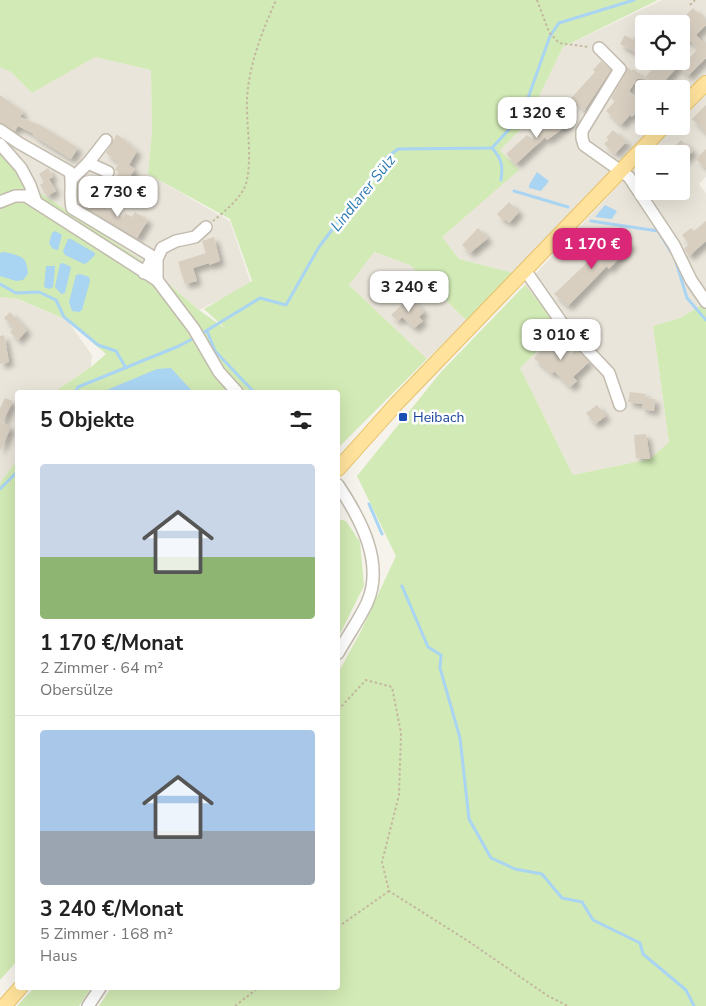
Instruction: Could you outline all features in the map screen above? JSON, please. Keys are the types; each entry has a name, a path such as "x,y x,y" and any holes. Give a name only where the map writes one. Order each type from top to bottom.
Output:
{"main road":[{"path":"690,99 706,83"},
{"path":"340,468 397,403 655,135"},
{"path":"4,1006 18,990"}],"street":[{"path":"599,48 620,69 582,131 584,145 628,177 674,244 691,280 706,302"},
{"path":"0,130 70,172 72,179 70,194 72,208 150,255 151,261 144,273"},
{"path":"72,179 88,163 106,140"},
{"path":"0,144 21,168 36,202"},
{"path":"88,163 108,172"},
{"path":"0,202 16,196 26,196 157,280 194,329 219,372 235,390"},
{"path":"157,280 157,260 162,248 176,241 195,237 206,228"},
{"path":"521,274 562,323 609,373 620,405"},
{"path":"340,488 361,522 370,549 374,573 367,604 340,650"},
{"path":"88,1006 99,990"}],"path":[{"path":"206,228 231,206 246,185 248,99 252,63 262,31 276,0"},
{"path":"537,0 549,32 559,42 599,48"},
{"path":"690,6 695,0"},
{"path":"340,708 366,680 392,686 401,733 399,795 382,862 389,892 468,941 548,996 568,1006"},
{"path":"340,926 389,892"},
{"path":"235,1006 255,990"}],"shaded area":[{"path":"662,0 706,0 706,75 690,91 690,80 635,80 635,135 648,135 639,145 635,145 635,149 514,273 459,259 442,237 518,170 500,150 525,125 563,47"},
{"path":"95,57 151,70 152,131 148,174 230,221 251,284 199,310 141,260 33,188 0,150 0,67 11,72 32,93"},
{"path":"706,94 706,177 699,184 706,193 706,298 702,305 680,318 653,326 669,442 650,459 573,475 520,368 561,328 525,285 635,168 635,200 690,200 690,145 657,145 666,135 690,135 690,111"},
{"path":"373,252 410,265 467,321 427,359 349,285"},
{"path":"0,297 17,299 67,320 92,355 91,367 57,390 15,390 15,463 0,483"}],"green space":[{"path":"0,0 658,0 563,47 525,125 500,150 519,170 442,237 459,259 514,273 467,321 410,265 374,252 349,285 427,359 340,446 340,390 57,390 91,367 106,354 67,320 18,299 0,297 0,150 33,188 141,260 199,310 227,330 204,309 252,281 230,219 148,174 152,131 151,70 95,57 32,93 11,72 0,67"},
{"path":"525,285 561,328 520,368 573,475 650,459 669,442 653,326 680,318 702,305 706,310 706,1006 99,1006 110,990 340,990 340,669 360,633 396,556 357,476 441,372"},
{"path":"15,463 15,963 0,980 0,483"},
{"path":"340,520 346,521 360,542 364,586 340,634"},
{"path":"32,990 90,990 79,1006 17,1006"}],"water":[{"path":"537,172 549,181 541,191 529,188"},
{"path":"605,205 617,211 612,219 595,217"},
{"path":"55,231 62,235 58,250 53,249 49,243 52,233"},
{"path":"68,239 95,253 95,255 84,264 65,255 63,251"},
{"path":"4,252 22,257 26,263 28,274 23,280 16,281 0,276 0,253"},
{"path":"63,263 71,267 65,293 61,294 55,287 60,264"},
{"path":"46,266 55,266 53,287 49,289 44,287"},
{"path":"80,274 89,277 90,281 82,310 79,312 72,311 69,302 76,275"},
{"path":"171,368 191,390 107,390 157,369"}],"building":[{"path":"693,8 706,21 706,25 696,35 704,43 706,41 706,58 688,76 682,70 690,70 690,57 698,49 690,41 690,15 686,15"},
{"path":"625,35 633,40 635,37 635,53 620,44"},
{"path":"601,61 611,70 584,111 571,98 595,72 593,70"},
{"path":"627,67 646,78 635,80 629,91 635,96 635,114 632,117 630,115 621,125 606,111 615,101 611,98 626,73"},
{"path":"652,70 675,70 665,80 649,80 645,77"},
{"path":"0,95 23,112 20,117 40,125 78,148 71,159 34,134 18,126 15,131 0,123"},
{"path":"706,105 706,133 692,119"},
{"path":"562,115 569,124 547,140 545,137 516,164 506,154 527,135 532,139 553,116 556,120"},
{"path":"613,130 629,144 625,143 615,154 604,144 609,139 606,138"},
{"path":"117,134 137,151 129,165 135,169 130,177 132,179 121,198 108,191 119,173 115,169 119,163 106,153"},
{"path":"681,140 686,145 676,145"},
{"path":"706,149 706,168 696,159"},
{"path":"48,168 53,177 49,179 56,191 47,196 40,185 44,182 39,174"},
{"path":"85,196 123,218 125,213 132,217 135,212 148,220 137,238 80,204"},
{"path":"509,202 519,212 509,223 497,214"},
{"path":"706,221 706,241 689,256 684,249 689,244 682,235 691,228 694,231"},
{"path":"478,228 488,238 470,253 462,245"},
{"path":"214,237 220,261 193,268 197,281 185,284 178,262 206,253 202,241"},
{"path":"613,237 618,238 624,244 627,240 632,245 609,269 607,266 568,306 554,294 595,255 603,262 603,247"},
{"path":"410,297 424,312 419,317 423,321 414,328 402,317 398,321 391,315"},
{"path":"10,312 27,330 18,340 10,332 14,328 4,318"},
{"path":"560,331 564,337 557,345 570,356 576,349 589,362 573,377 577,381 570,387 554,371 552,374 534,358"},
{"path":"4,335 9,362 0,364 0,336"},
{"path":"630,392 646,394 645,398 655,399 654,411 642,409 643,404 628,402"},
{"path":"5,398 13,401 2,423 11,427 0,451 0,408"},
{"path":"597,405 606,416 595,424 586,413"},
{"path":"646,434 650,459 636,458 634,435"}],"waterway":[{"name":"Lindlarer Sülz","path":"201,334 260,298 286,305 319,247 387,157 398,149 492,148 522,115 550,36 559,23 634,0"},
{"path":"492,148 501,162 501,180"},
{"path":"514,191 568,207"},
{"path":"591,221 658,231 671,252"},
{"path":"676,262 687,298 706,320"},
{"name":"Heibach","path":"0,284 16,293 39,292 56,300 64,317 98,345 116,351 126,368"},
{"path":"207,331 215,351 252,390"},
{"name":"Lindlarer Sülz","path":"76,390 78,387 179,346 196,337"},
{"name":"Lindlarer Sülz","path":"0,489 15,474"},
{"path":"369,504 382,534"},
{"path":"402,586 428,647 441,655 440,668 460,738 469,819 491,858 515,869 542,874 562,898 582,902 593,920 640,943 643,954 686,990 694,1006"}],"place":[{"name":"Heibach","path":"403,417"}]}
